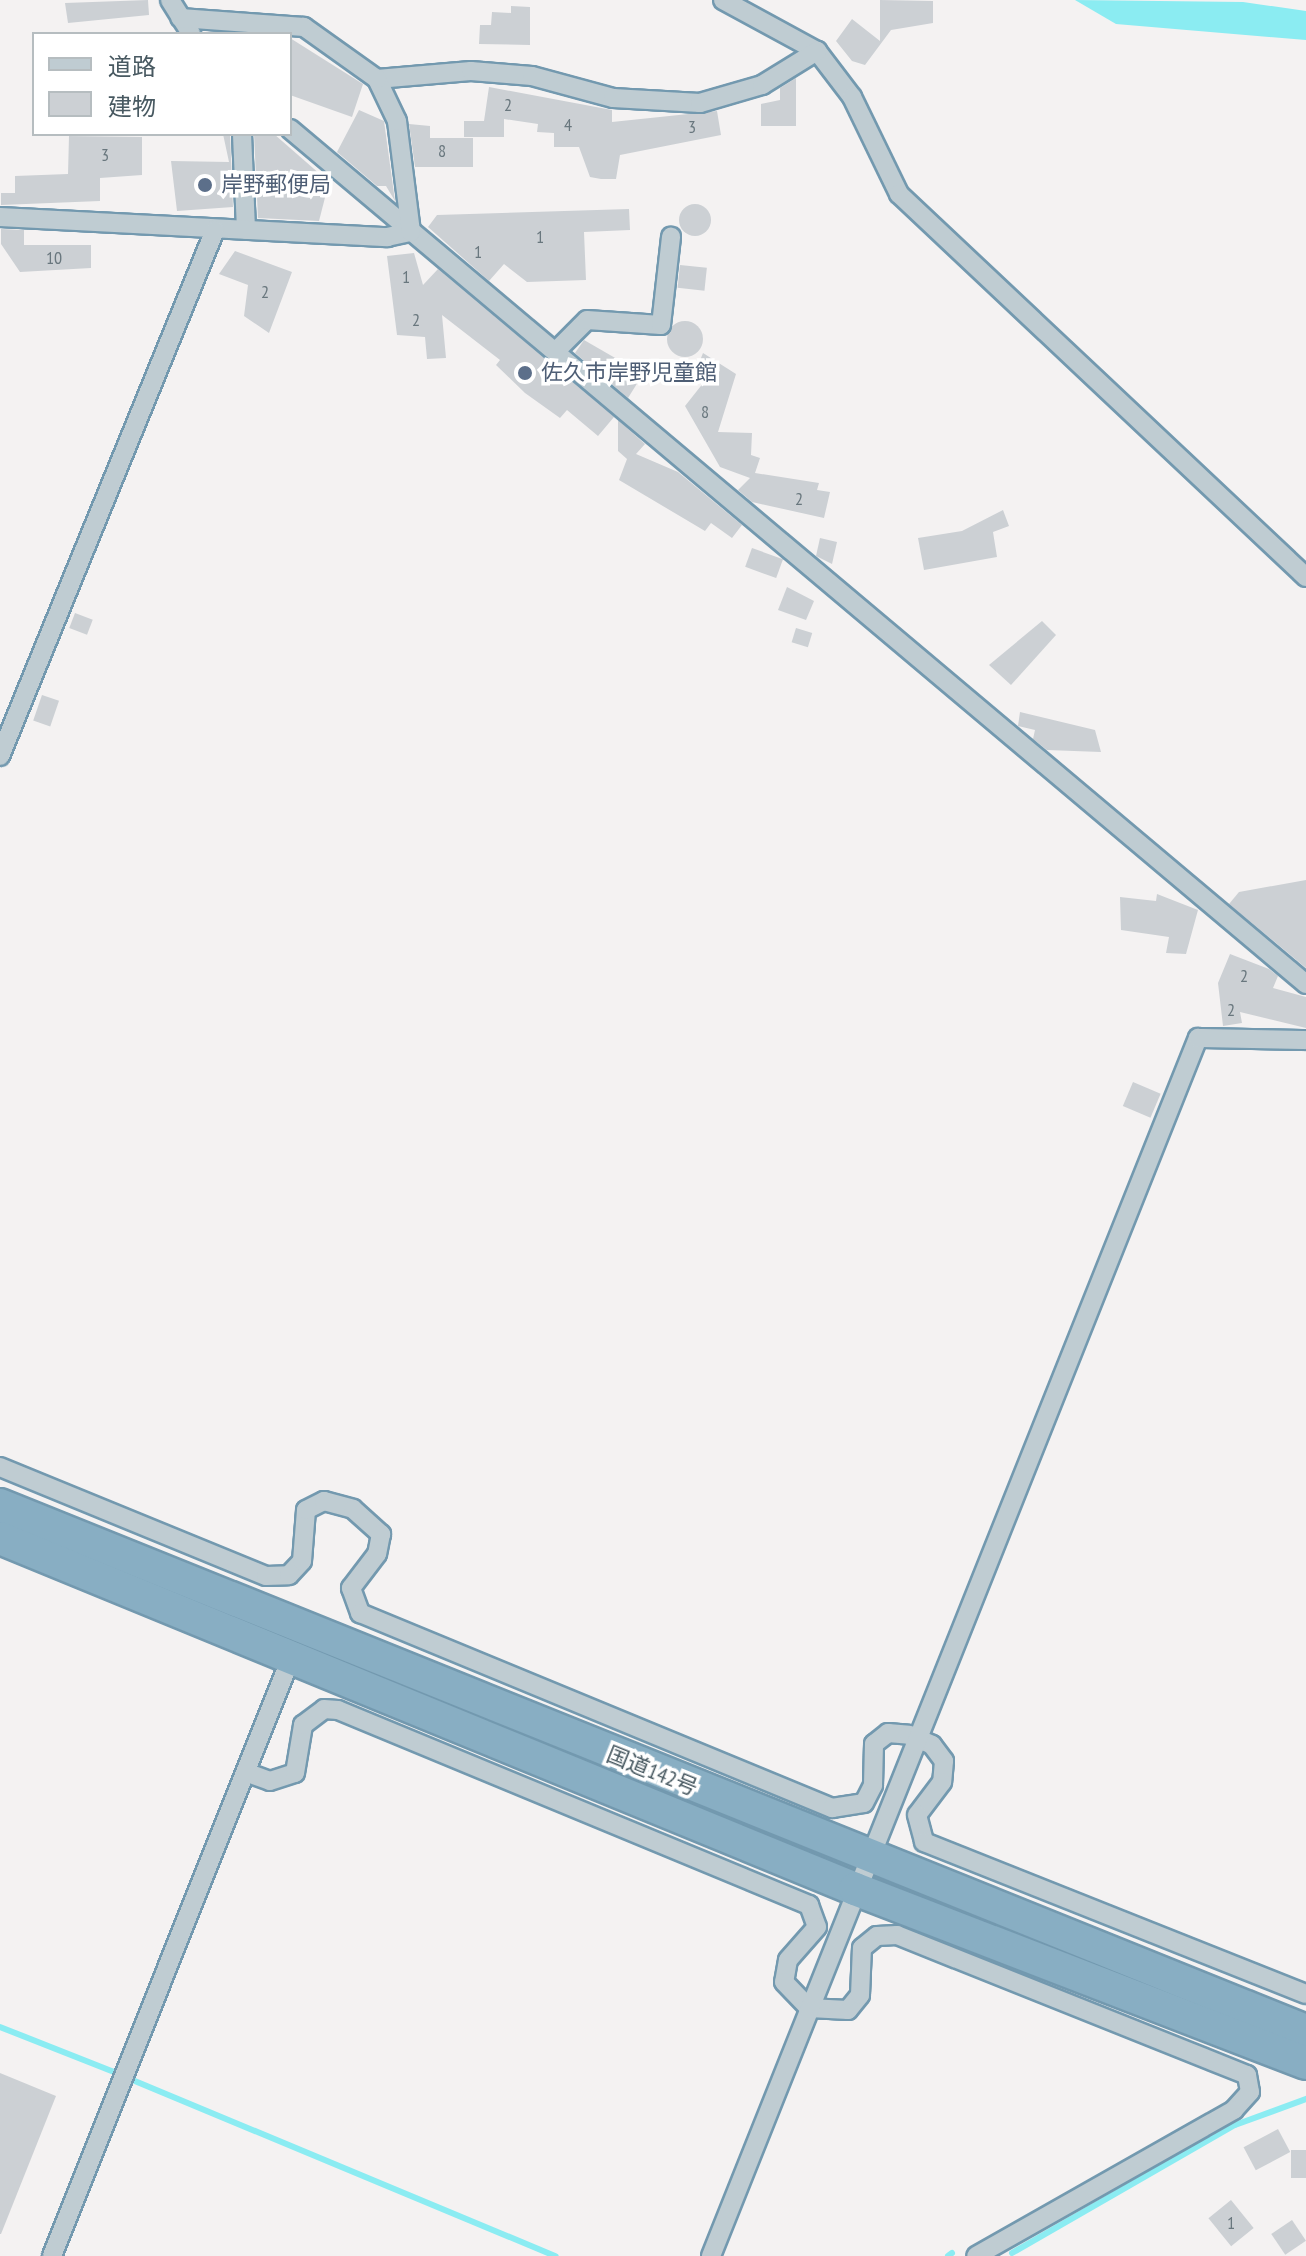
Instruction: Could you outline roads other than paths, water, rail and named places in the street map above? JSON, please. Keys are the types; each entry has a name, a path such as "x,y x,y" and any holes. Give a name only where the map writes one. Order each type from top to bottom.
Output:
{"highway":[{"name":"国道142号","path":"0,1505 869,1859 1306,2031"},
{"name":"国道142号","path":"0,1538 290,1660 855,1889 1227,2048 1306,2063"}],"street":[{"path":"170,0 186,26 304,27 377,79 397,121 411,232"},
{"path":"723,0 817,51 852,97 899,194 1306,577"},
{"path":"377,79 471,71 532,76 613,98 690,104 762,85 817,51"},
{"path":"292,131 1306,984"},
{"path":"242,136 246,230"},
{"path":"0,217 215,230 411,232"},
{"path":"0,756 215,230"},
{"path":"555,352 587,320 661,325 671,237"},
{"path":"711,2256 855,1889 1198,1038 1306,1040"},
{"path":"0,1467 266,1576 289,1575 302,1561 306,1510 324,1501 353,1509 381,1534 377,1554 351,1588 360,1613 832,1808 857,1808 871,1795 870,1752 880,1738 899,1732 917,1739 940,1751 945,1773 917,1815 924,1842 1306,1994"},
{"path":"52,2256 248,1773 290,1660"},
{"path":"248,1773 270,1781 295,1773 303,1725 324,1709 338,1710 798,1898 817,1927 788,1960 784,1982 809,2008 848,2010 860,1995 862,1948 877,1936 897,1935 1227,2048 1247,2075 1250,2092 1242,2105 976,2256"}],"water":[{"path":"1075,0 1243,2 1306,11 1306,40 1116,24"}],"waterway":[{"path":"0,2027 117,2073"},
{"path":"130,2079 556,2256"},
{"path":"1012,2253 1235,2125 1306,2099"},
{"path":"948,2256 952,2253"}],"place":[{"name":"岸野郵便局","path":"205,185"},
{"name":"佐久市岸野児童館","path":"525,373"}]}
